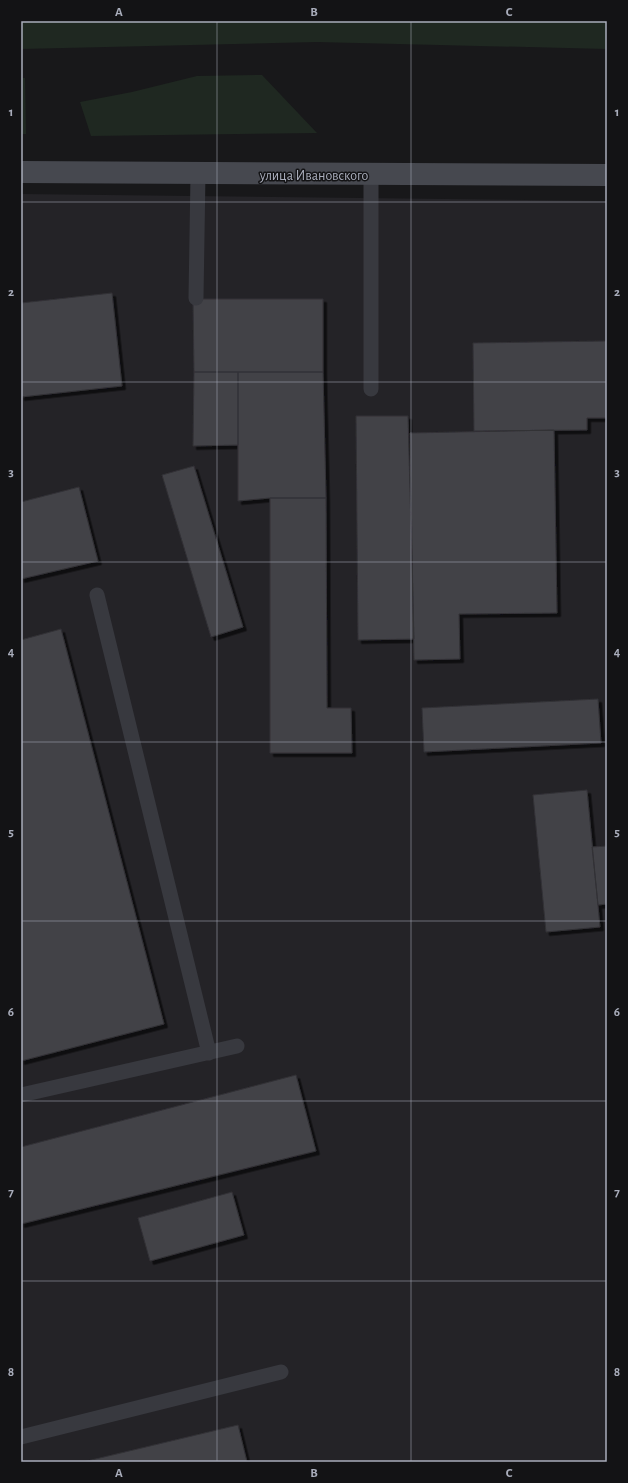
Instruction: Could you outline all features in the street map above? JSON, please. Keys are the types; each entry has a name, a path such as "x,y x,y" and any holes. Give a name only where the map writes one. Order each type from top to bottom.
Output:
{"main road":[{"name":"улица Ивановского","path":"21,172 371,175 607,175"}],"lane":[{"path":"196,298 198,174"},
{"path":"371,175 371,389"},
{"path":"97,595 209,1053"},
{"path":"21,1095 237,1046"},
{"path":"21,1437 281,1372"}],"shaded area":[{"path":"21,21 607,21 607,49 317,42 21,49"},
{"path":"262,75 317,133 91,136 80,102 132,92 197,76"},
{"path":"21,78 25,78 26,134 21,134"},
{"path":"21,194 607,201 607,1462 21,1462"}],"building":[{"path":"112,293 122,386 21,397 21,303"},
{"path":"193,299 323,299 323,372 194,372"},
{"path":"607,341 607,418 587,418 587,430 474,431 473,343"},
{"path":"194,372 238,372 238,445 193,446"},
{"path":"238,372 323,372 326,498 270,498 238,501"},
{"path":"356,416 408,416 414,639 358,640"},
{"path":"554,430 557,613 459,614 460,659 414,660 410,433"},
{"path":"194,466 243,627 211,637 162,475"},
{"path":"79,487 98,561 21,579 21,502"},
{"path":"270,498 326,498 327,708 351,708 352,753 270,753"},
{"path":"61,629 164,1024 21,1061 21,640"},
{"path":"598,699 601,743 424,752 422,708"},
{"path":"587,790 600,927 546,932 533,795"},
{"path":"607,846 607,904 598,905 592,847"},
{"path":"296,1075 316,1151 21,1224 21,1147"},
{"path":"232,1192 244,1235 150,1261 138,1218"},
{"path":"238,1425 247,1462 83,1462"}]}
